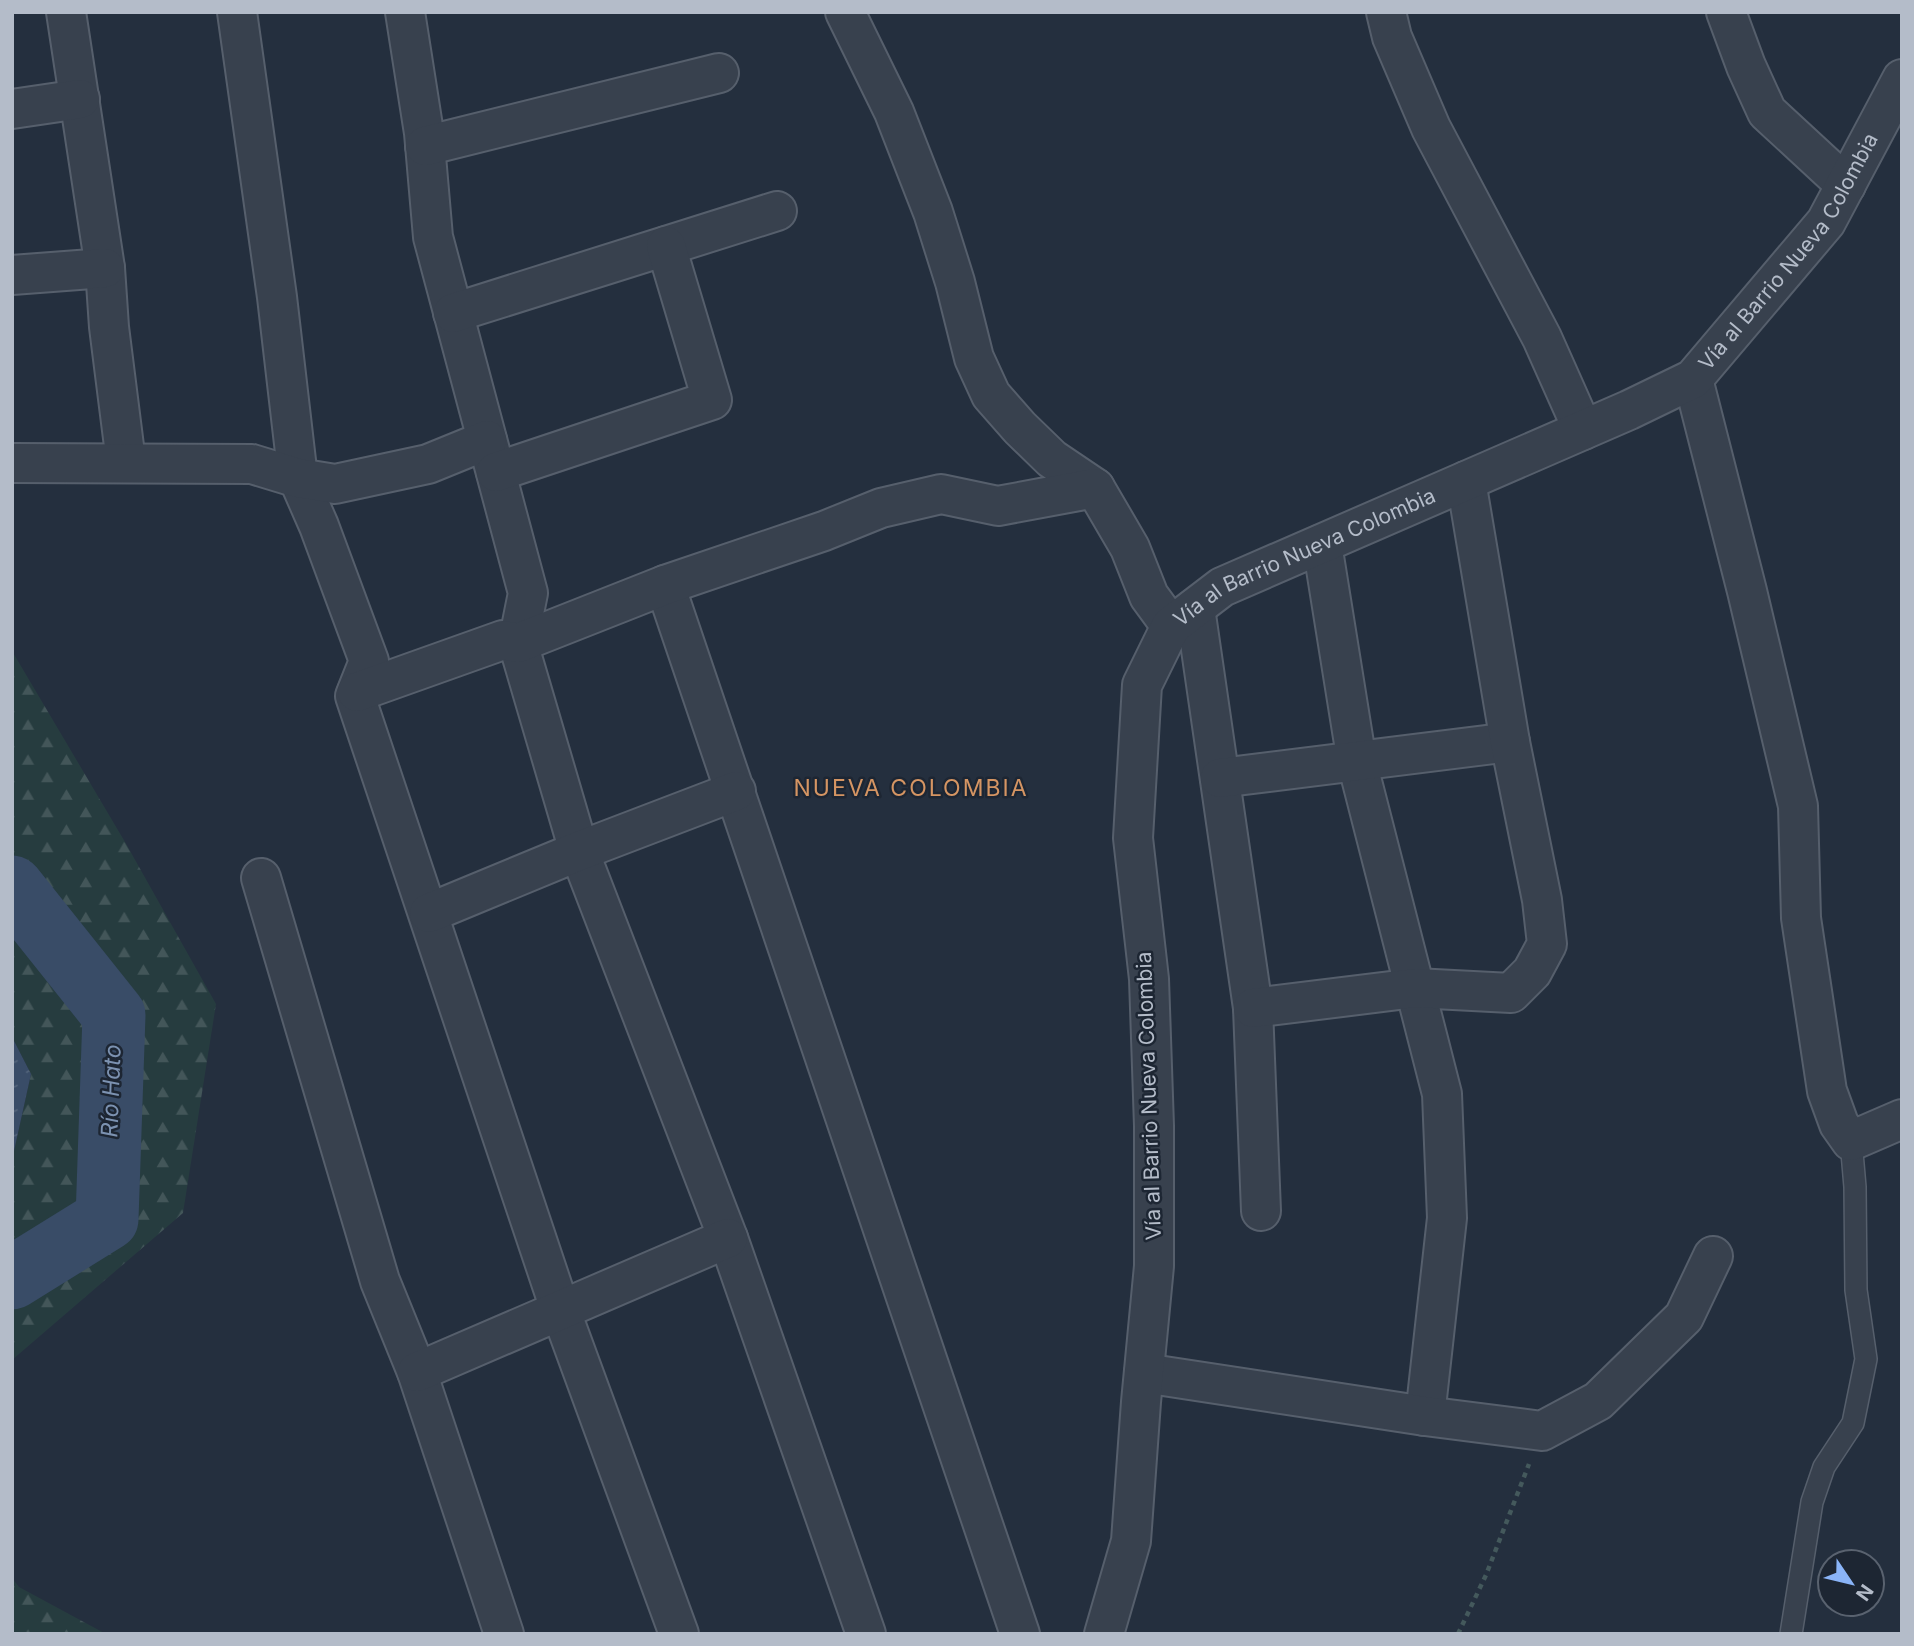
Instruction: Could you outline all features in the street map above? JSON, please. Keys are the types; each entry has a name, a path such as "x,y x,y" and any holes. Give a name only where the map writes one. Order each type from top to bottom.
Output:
{"street":[{"path":"66,12 105,268 109,327 126,462"},
{"path":"237,12 277,297 298,478 319,526 369,661 355,696 560,1309 679,1634"},
{"path":"405,12 425,146 433,237 528,593 518,643 579,850 728,1238 866,1634"},
{"path":"845,12 894,112 933,212 955,282 974,358 991,395 1052,459 1095,488 1130,548 1149,596 1183,617 1220,778 1253,1007 1261,1211"},
{"path":"1386,12 1391,37 1432,128 1542,338 1583,430"},
{"path":"1726,12 1767,112 1846,184"},
{"path":"425,146 719,74"},
{"name":"Vía al Barrio Nueva Colombia","path":"1104,1634 1131,1541 1154,1266 1154,1126 1149,979 1133,838 1142,685 1183,617 1222,587 1583,430 1693,379 1826,222 1902,79"},
{"path":"12,109 79,100"},
{"path":"453,313 777,211"},
{"path":"12,463 251,464 298,478 335,484 428,464 491,456 712,400 666,246"},
{"path":"12,275 105,268"},
{"path":"1693,379 1798,806 1801,918 1827,1091 1839,1124 1851,1141 1902,1119"},
{"path":"1253,1007 1415,988 1511,993 1532,972 1546,944 1542,900 1510,743 1466,481"},
{"path":"356,692 503,640 518,643 666,585 824,531 881,508 940,494 998,506 1095,488"},
{"path":"1322,544 1357,762 1442,1094 1447,1218 1425,1416"},
{"path":"666,585 1020,1634"},
{"path":"1220,778 1510,743"},
{"path":"429,913 579,850 736,791"},
{"path":"261,878 380,1281 417,1372 504,1634"},
{"path":"417,1372 728,1238"},
{"path":"1144,1373 1542,1431 1598,1401 1684,1317 1713,1256"}],"lane":[{"path":"1791,1634 1812,1502 1824,1467 1853,1423 1866,1359 1856,1290 1855,1187 1851,1141"}],"path":[{"path":"1458,1634 1486,1575 1542,1431"}],"green space":[{"path":"12,651 125,842 216,1004 183,1213 12,1360 12,1160 31,1074 12,1037"},
{"path":"12,1578 19,1587 106,1634 12,1634"}],"water":[{"path":"12,1037 31,1074 12,1160"}],"waterway":[{"name":"Río Hato","path":"12,887 114,1015 107,1219 12,1278"}],"district":[{"name":"NUEVA COLOMBIA","path":"911,788"}]}
